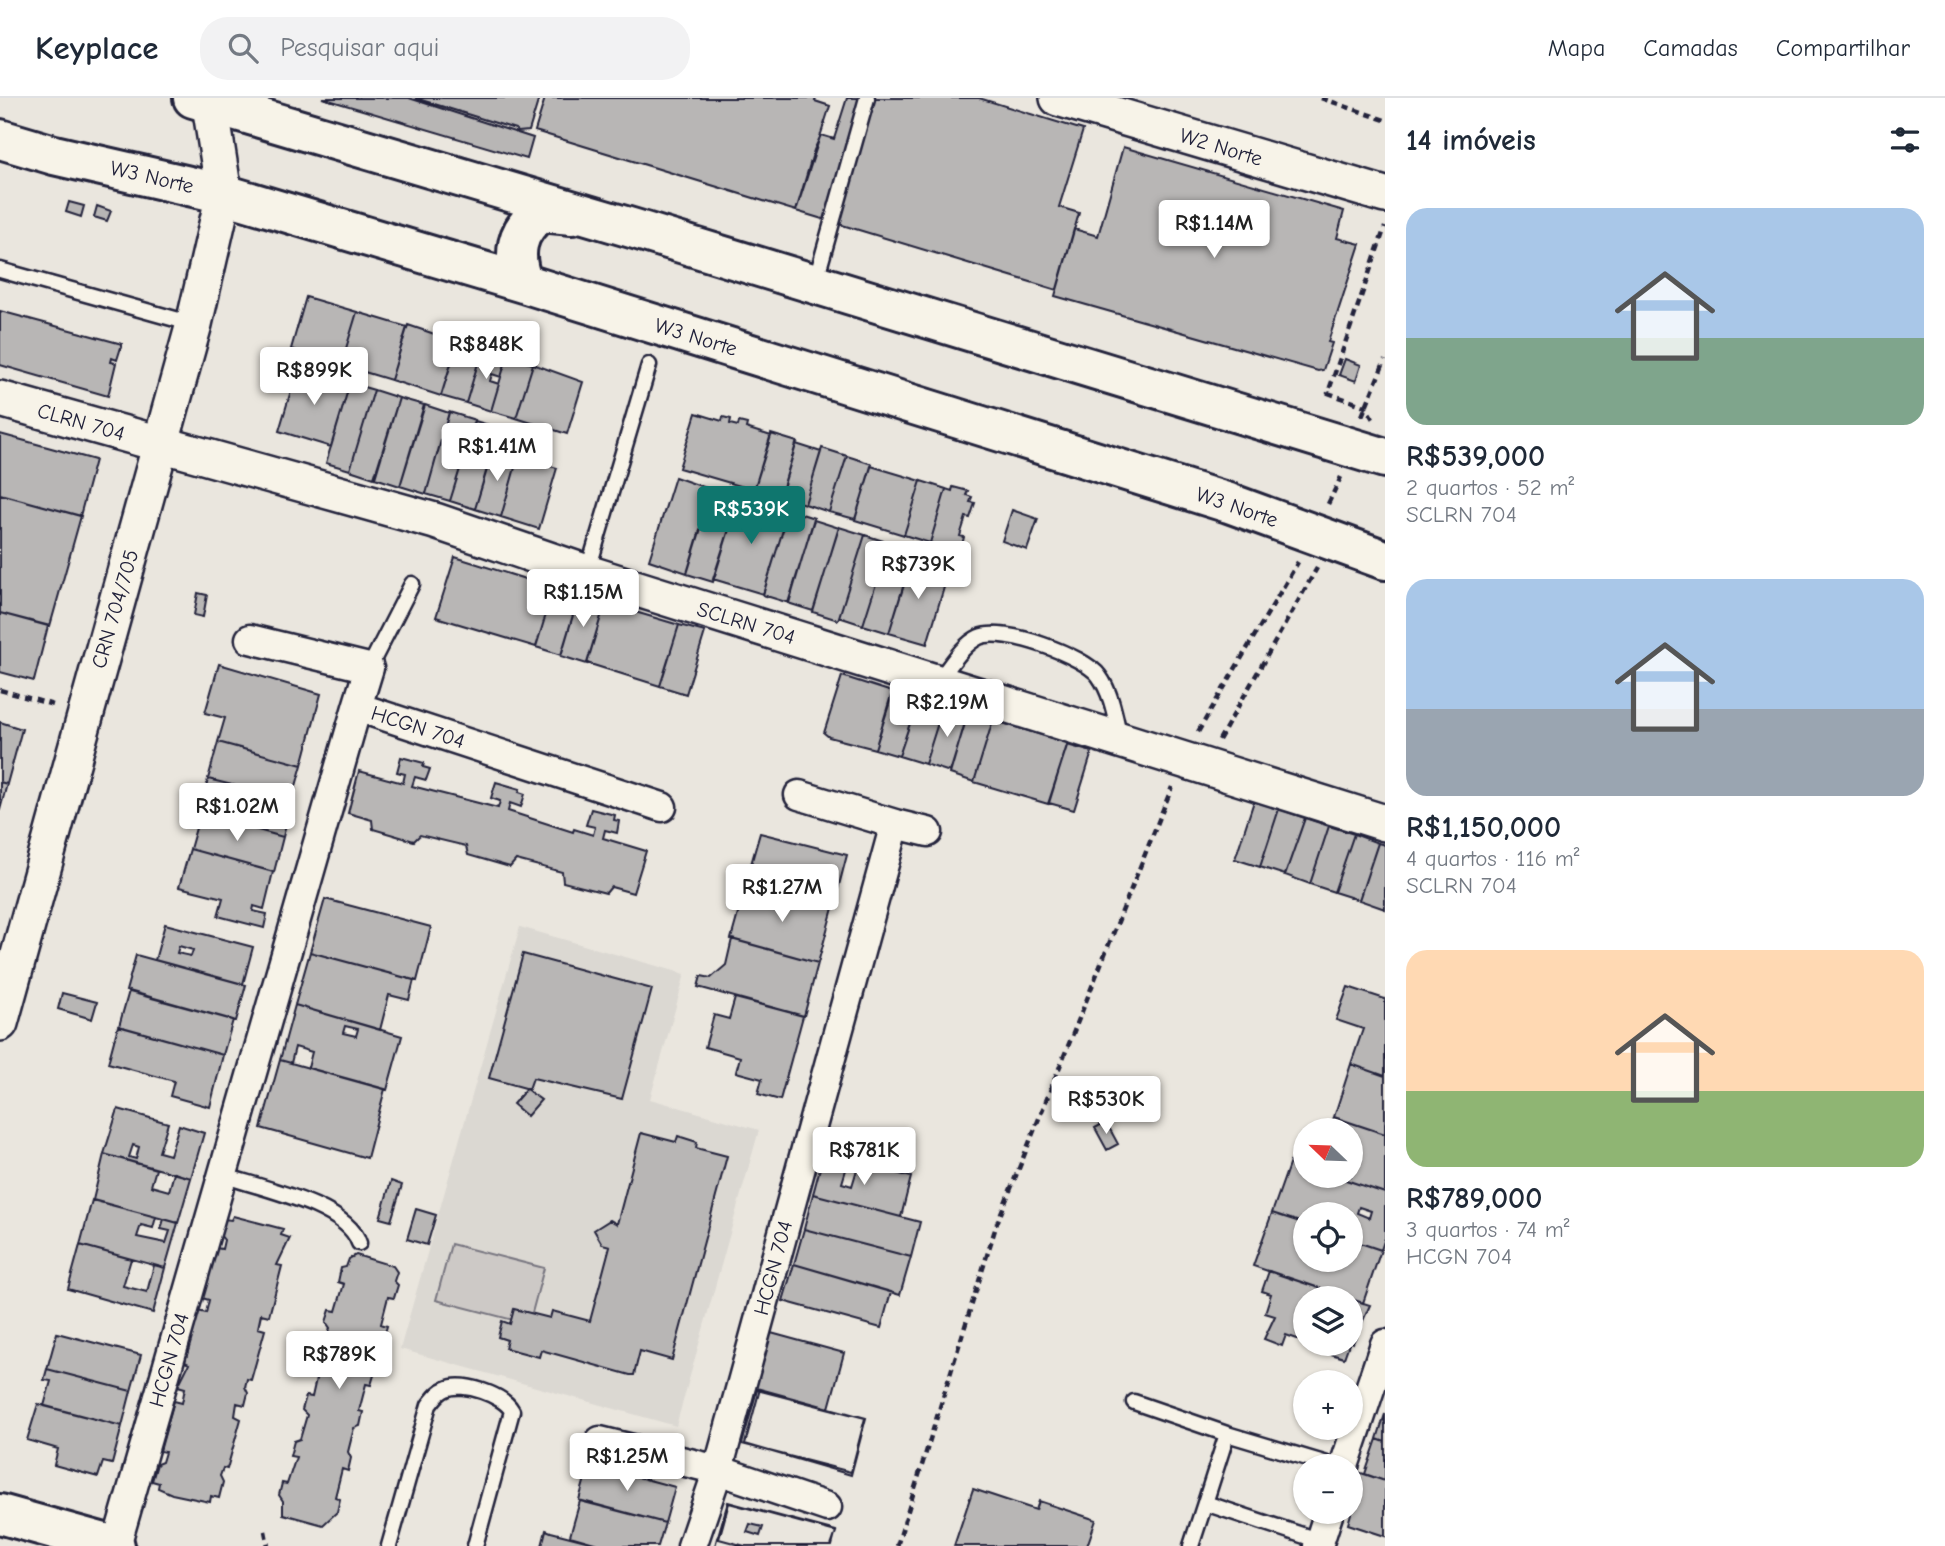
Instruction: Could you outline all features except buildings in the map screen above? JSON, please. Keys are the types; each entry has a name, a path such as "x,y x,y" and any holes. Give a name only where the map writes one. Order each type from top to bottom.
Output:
{"main road":[{"path":"204,100 814,284 1372,445"},
{"name":"W3 Norte","path":"0,139 54,155 224,194 523,283 1229,503 1385,560"},
{"path":"523,283 516,264 517,245 521,232 541,212 554,211 635,229"},
{"path":"0,1514 116,1546"}],"street":[{"name":"W2 Norte","path":"1058,98 1385,195"},
{"path":"204,100 224,194"},
{"name":"CRN 704/705","path":"0,1023 194,324 224,194"},
{"name":"CLRN 704","path":"0,399 161,444"},
{"name":"SCLRN 704","path":"161,444 435,522 587,573 1121,738 1385,823"},
{"path":"250,639 369,668 357,707"},
{"name":"HCGN 704","path":"116,1546 357,707 662,807"},
{"path":"799,795 928,832"},
{"name":"HCGN 704","path":"692,1546 718,1469 894,824"},
{"path":"1348,1454 1385,1344"},
{"path":"600,1440 718,1469 827,1507"},
{"path":"1324,1544 1327,1524"}],"lane":[{"path":"814,284 867,98"},
{"path":"0,270 194,324"},
{"path":"587,573 649,365"},
{"path":"369,668 412,584"},
{"path":"937,682 978,638 991,634 1013,637 1057,650 1089,665 1099,676 1108,692 1121,738"},
{"path":"222,1175 317,1206 352,1228 359,1243"},
{"path":"389,1546 429,1405 447,1388 459,1386 497,1397 509,1404 512,1411 475,1546"},
{"path":"1134,1402 1294,1454"},
{"path":"1191,1546 1227,1434"},
{"path":"1205,1503 1324,1544"}],"path":[{"path":"1321,98 1385,120"},
{"path":"1364,406 1328,393 1385,227"},
{"path":"897,1546 997,1223 1194,762 1324,538 1372,445 1364,406 1385,360"},
{"path":"1364,406 1372,445"},
{"path":"1194,762 1324,538"},
{"path":"0,690 86,713"},
{"path":"265,1531 268,1546"}],"shaded area":[{"path":"520,927 685,974 650,1099 759,1130 676,1426 400,1349"},
{"path":"451,1244 544,1268 529,1324 436,1300"}]}
